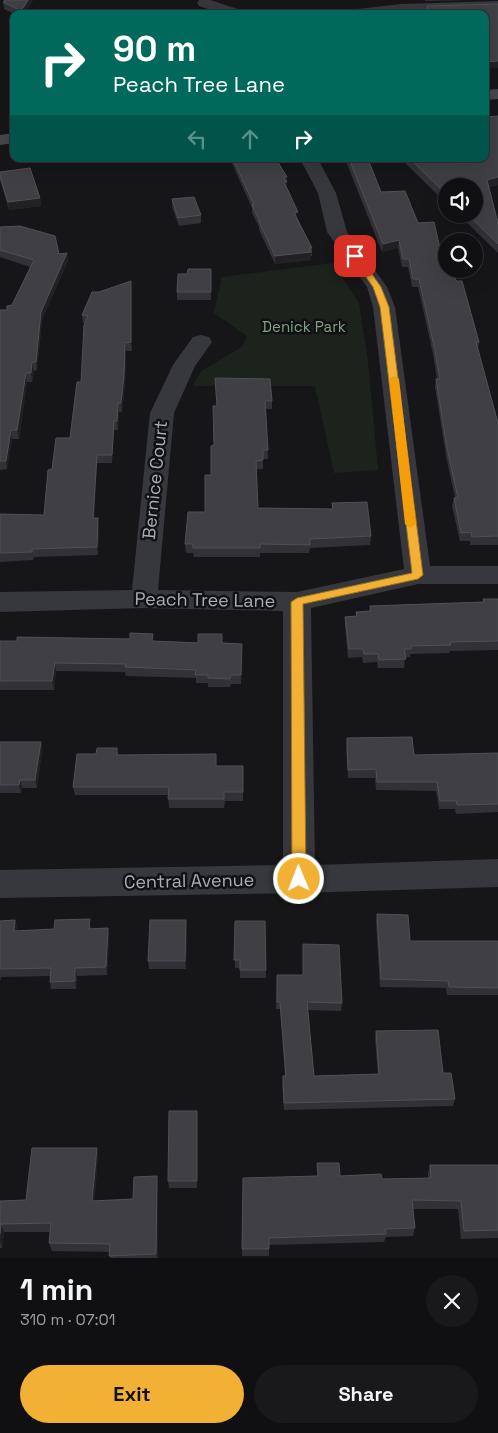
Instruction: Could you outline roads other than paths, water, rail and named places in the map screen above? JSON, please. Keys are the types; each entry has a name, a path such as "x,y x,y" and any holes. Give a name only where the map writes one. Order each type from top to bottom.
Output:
{"street":[{"path":"204,3 226,10"},
{"path":"375,10 401,4 498,6"},
{"path":"311,162 327,193 337,232 377,287 384,307 418,575"},
{"name":"Bernice Court","path":"144,599 162,413 184,366 201,342"},
{"name":"Peach Tree Lane","path":"0,602 144,599 297,602 418,575 498,575"},
{"path":"297,602 299,879"},
{"name":"Central Avenue","path":"0,884 299,879 498,873"}],"park label":[{"name":"Denick Park","path":"304,327"}]}
